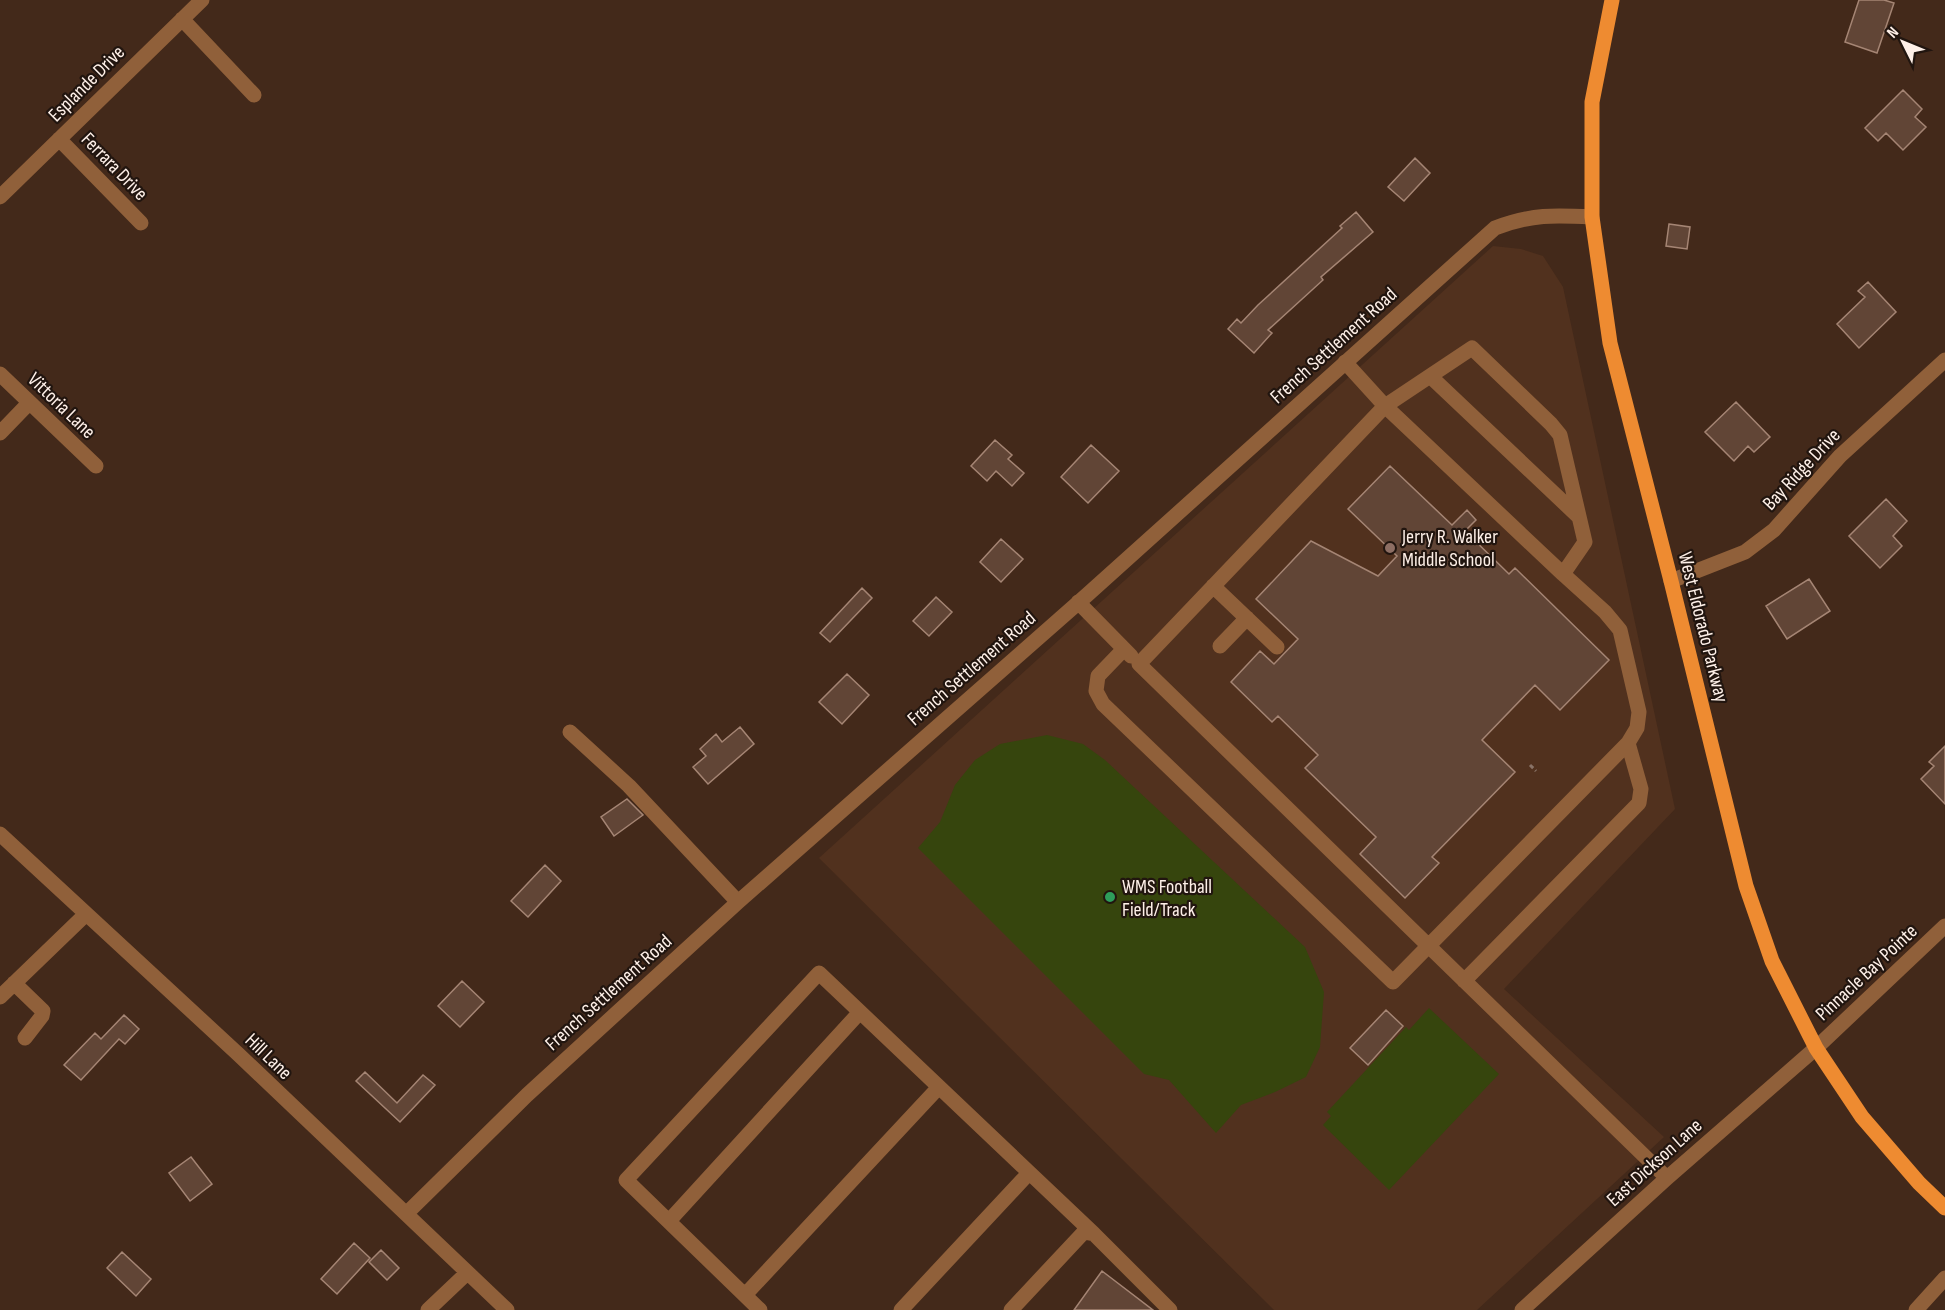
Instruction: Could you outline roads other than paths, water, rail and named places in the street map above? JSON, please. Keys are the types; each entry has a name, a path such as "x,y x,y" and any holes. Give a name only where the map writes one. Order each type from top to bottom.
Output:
{"main road":[{"name":"West Eldorado Parkway","path":"1612,0 1592,102 1592,217 1610,343 1746,886 1772,961 1816,1048 1862,1117 1919,1183 1945,1208"}],"street":[{"name":"Esplande Drive","path":"0,197 202,0"},
{"path":"182,19 254,95"},
{"name":"Ferrara Drive","path":"59,139 141,223"},
{"name":"French Settlement Road","path":"407,1214 527,1095 738,902 1078,602 1495,228 1520,219 1547,215 1592,217"},
{"path":"1139,664 1385,406 1472,348 1560,435 1585,542 1563,574"},
{"name":"Bay Ridge Drive","path":"1671,581 1745,552 1774,530 1840,456 1945,360"},
{"path":"1124,649 1098,676 1096,691 1103,704 1393,982 1628,743 1637,728 1640,712 1620,630 1605,612 1385,406 1345,362"},
{"name":"Vittoria Lane","path":"0,374 96,466"},
{"path":"1430,376 1579,517"},
{"path":"0,433 29,403"},
{"path":"1213,586 1277,647"},
{"path":"1078,602 1667,1178"},
{"path":"1220,646 1247,618"},
{"path":"570,732 629,786 738,902"},
{"path":"1464,981 1639,803 1641,789 1628,743"},
{"name":"Hill Lane","path":"0,834 238,1054 507,1310"},
{"path":"0,997 85,915"},
{"name":"Pinnacle Bay Pointe","path":"1816,1048 1945,926"},
{"path":"760,1310 626,1180 819,973 1094,1234 1170,1310"},
{"path":"14,983 43,1011 42,1016 25,1038"},
{"path":"669,1221 860,1012"},
{"name":"East Dickson Lane","path":"1522,1310 1667,1178 1816,1048"},
{"path":"745,1295 939,1087"},
{"path":"902,1310 1029,1173"},
{"path":"1011,1310 1084,1232 1094,1234"},
{"path":"428,1310 467,1273"},
{"path":"1916,1310 1945,1278"}],"place":[{"name":"Jerry R. Walker Middle School","path":"1390,548"},
{"name":"WMS Football Field/Track","path":"1110,897"}]}
